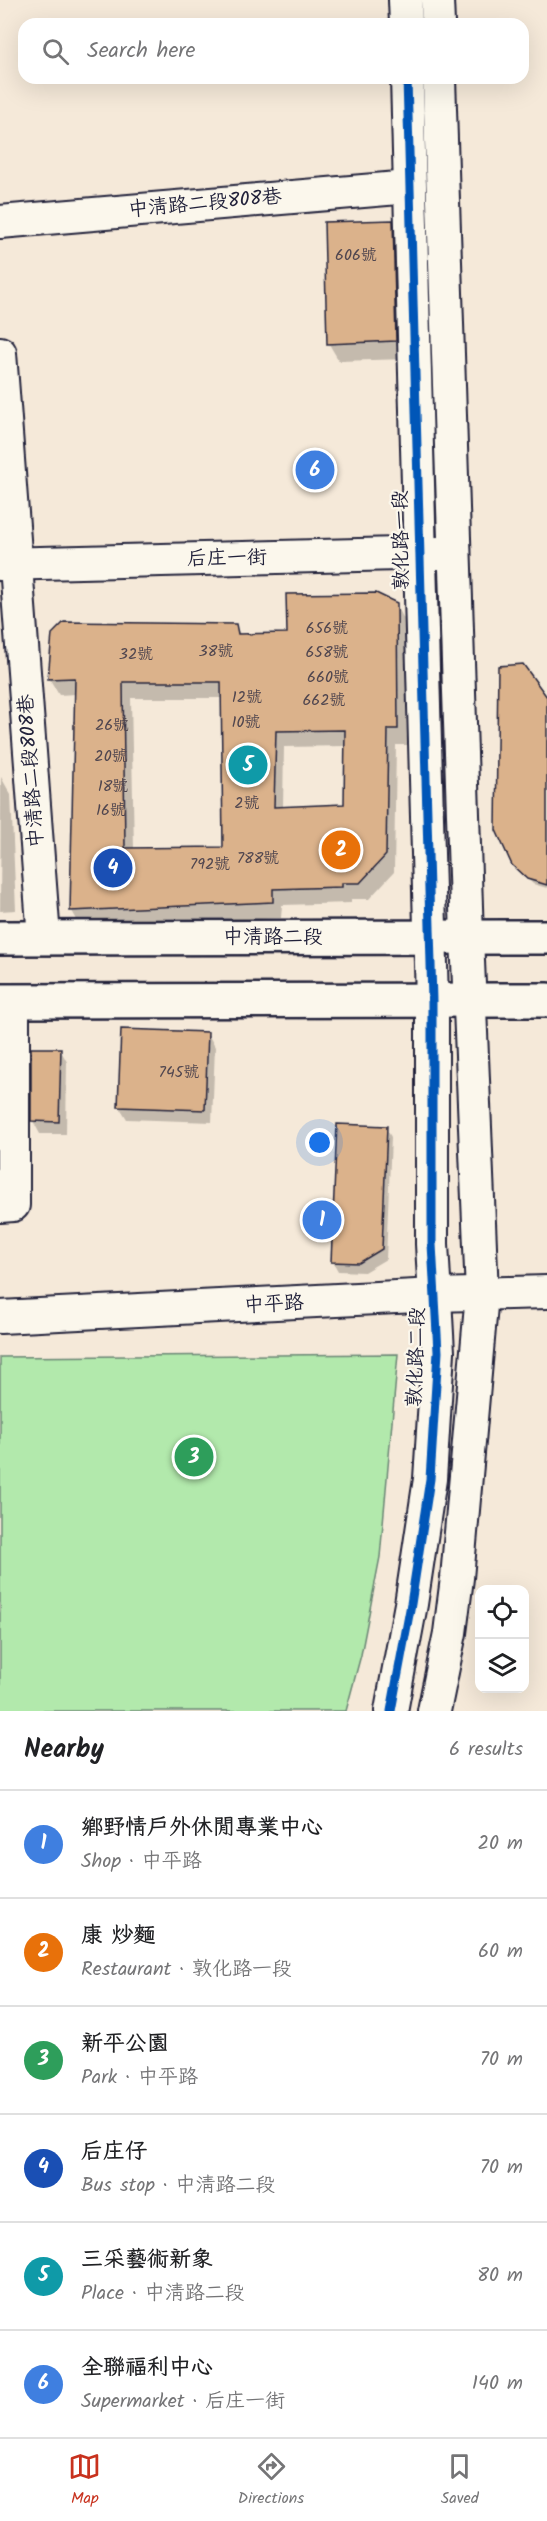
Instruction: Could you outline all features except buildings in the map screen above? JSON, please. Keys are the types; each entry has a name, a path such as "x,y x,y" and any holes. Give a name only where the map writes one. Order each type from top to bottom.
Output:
{"main road":[{"name":"中清路二段","path":"0,938 547,937"},
{"path":"6,1001 547,1000"}],"street":[{"path":"405,0 406,18"},
{"path":"437,0 438,18"},
{"name":"敦化路一段","path":"407,84 432,1000"},
{"path":"434,1711 450,1633 457,1578 482,1294 467,937 440,84"},
{"name":"中清路二段808巷","path":"0,222 410,187"},
{"name":"中清路二段808巷","path":"0,353 8,564 44,938"},
{"name":"后庄一街","path":"8,564 455,553"},
{"name":"敦化路二段","path":"391,1711 411,1604 430,1479 438,1352 432,1244 432,1000"},
{"path":"0,1206 13,1205 6,1001"},
{"name":"中平路","path":"0,1317 436,1295 547,1292"}],"green space":[{"path":"398,1354 380,1557 361,1655 346,1711 0,1711 0,1357"}],"cycle path":[{"path":"391,1711 411,1604 430,1479 438,1352 432,1244 432,1001 407,84"}],"place":[{"name":"全聯福利中心","path":"315,470"},
{"name":"三采藝術新象","path":"248,765"},
{"name":"康 炒麵","path":"341,850"},
{"name":"后庄仔","path":"113,868"},
{"name":"鄉野情戶外休閒專業中心","path":"322,1220"},
{"name":"新平公園","path":"194,1457"}]}
